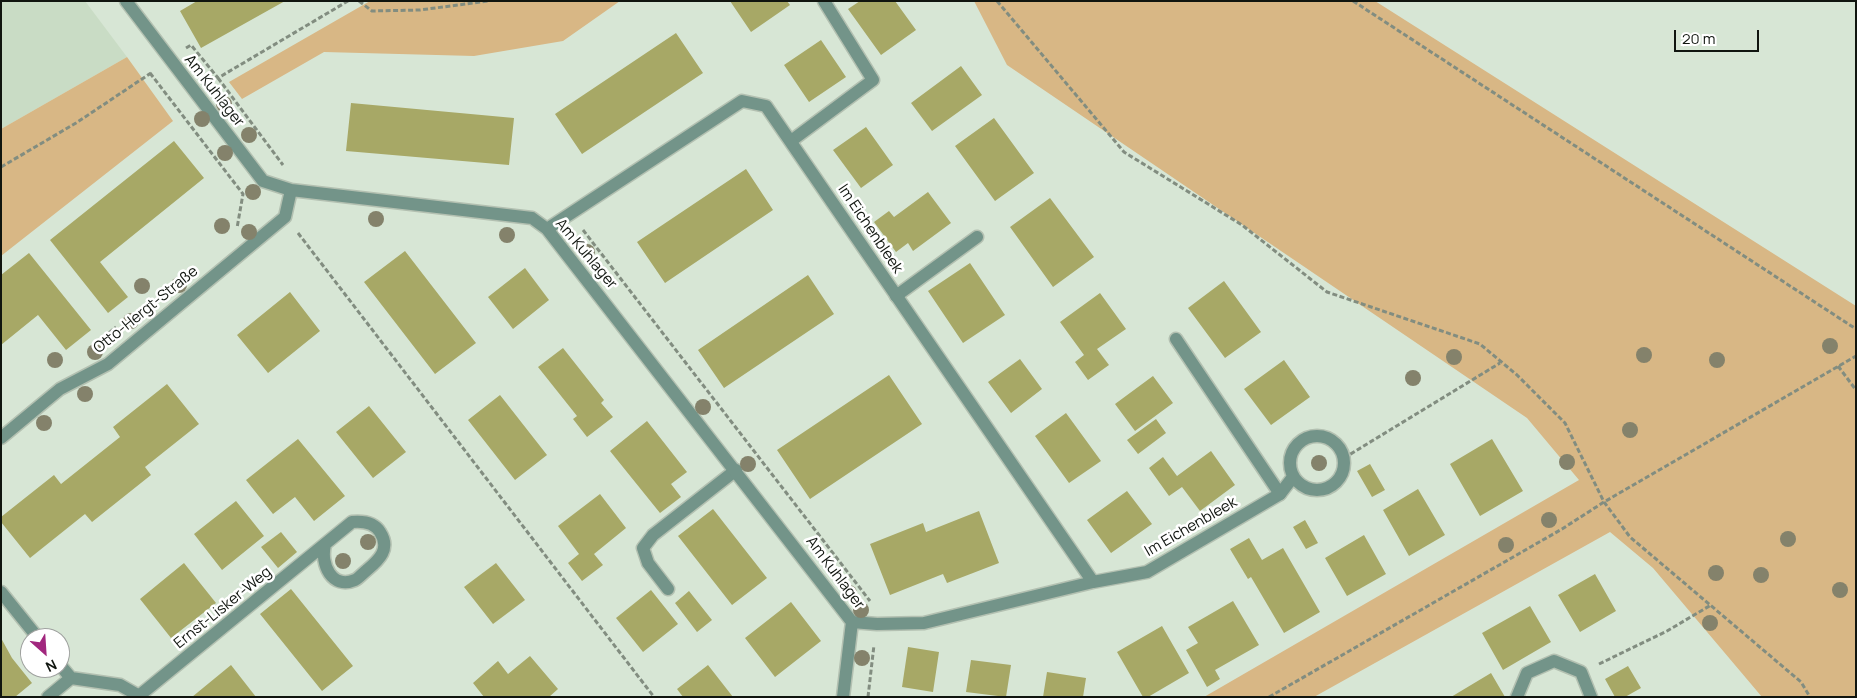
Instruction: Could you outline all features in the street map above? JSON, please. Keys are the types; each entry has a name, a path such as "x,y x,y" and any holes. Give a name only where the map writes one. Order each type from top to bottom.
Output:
{"street":[{"name":"Am Kuhlager","path":"126,1 263,181 291,190 532,218 547,229 736,470 852,622 843,697"},
{"path":"791,141 873,80 824,1"},
{"name":"Im Eichenbleek","path":"547,229 742,101 766,106 1093,582"},
{"path":"285,216 291,190"},
{"name":"Otto-Hergt-Straße","path":"1,438 60,389 108,364 285,216"},
{"path":"896,296 977,237"},
{"path":"1176,339 1280,494"},
{"path":"1312,436 1328,438 1336,443 1344,458 1341,476 1335,484 1327,489 1308,489 1294,477 1290,469 1292,452 1297,445 1312,436"},
{"path":"668,588 648,562 643,548 653,535 736,470"},
{"name":"Im Eichenbleek","path":"852,622 877,624 924,623 1093,582 1146,572 1280,494 1294,477"},
{"name":"Ernst-Lisker-Weg","path":"141,696 352,522 362,521 371,524 379,530 384,548 382,558 355,580 345,581 336,578 328,572 324,564 323,554 325,545"},
{"path":"1,592 30,628"},
{"path":"1517,697 1527,673 1554,661 1581,672 1591,697"},
{"path":"48,697 71,678 120,685 141,696"}],"path":[{"path":"218,78 348,1"},
{"path":"358,1 372,11 420,10 488,1"},
{"path":"997,1 1124,152 1242,225 1327,292 1480,344 1500,363 1517,375 1565,423 1604,502 1630,537 1801,682 1810,697"},
{"path":"1353,1 1856,329"},
{"path":"1,167 76,123 190,45 218,78 289,172"},
{"path":"150,73 243,194 238,227 231,233"},
{"path":"570,214 876,610 877,624 868,697"},
{"path":"285,216 654,697"},
{"path":"87,350 118,326"},
{"path":"1269,697 1562,529 1604,502 1856,356"},
{"path":"1344,458 1500,363"},
{"path":"1838,366 1856,390"},
{"path":"1581,672 1667,631 1711,605"}],"shaded area":[{"path":"1,1 85,1 127,57 1,129"},
{"path":"370,1 620,1 563,41 474,56 324,52 242,99 229,82"},
{"path":"974,1 1375,1 1856,306 1856,697 1762,697 1653,568 1610,532 1314,697 1204,697 1579,480 1527,418 1007,65"},
{"path":"127,57 173,121 1,256 1,129"}],"building":[{"path":"197,1 285,1 201,48 180,11"},
{"path":"730,1 787,1 790,5 751,32"},
{"path":"860,1 895,1 916,30 881,55 848,9"},
{"path":"676,33 703,73 582,154 555,114"},
{"path":"821,40 846,77 809,102 784,65"},
{"path":"961,66 982,95 932,131 911,103"},
{"path":"351,103 514,118 509,165 346,151"},
{"path":"994,118 1034,173 995,201 955,146"},
{"path":"866,127 893,165 861,188 833,150"},
{"path":"174,141 204,178 100,262 128,297 108,313 50,240"},
{"path":"746,169 773,210 665,283 637,242"},
{"path":"928,192 951,223 913,251 908,243 896,252 874,222 889,211 894,217"},
{"path":"1050,198 1094,257 1053,287 1010,227"},
{"path":"405,251 476,343 435,374 364,282"},
{"path":"29,253 91,330 66,350 38,315 1,345 1,275"},
{"path":"970,263 1005,315 963,343 928,291"},
{"path":"525,268 549,300 513,329 488,297"},
{"path":"808,275 834,314 724,388 698,350"},
{"path":"1224,281 1261,332 1225,358 1188,308"},
{"path":"290,292 320,331 268,373 237,335"},
{"path":"1100,293 1126,329 1097,349 1109,365 1088,380 1075,362 1084,355 1060,322"},
{"path":"563,348 604,400 601,403 613,417 587,437 573,419 577,416 538,367"},
{"path":"1020,359 1042,389 1011,413 988,382"},
{"path":"1284,360 1310,397 1271,425 1244,389"},
{"path":"889,375 922,424 810,499 777,450"},
{"path":"1153,376 1173,403 1135,431 1115,404"},
{"path":"167,384 199,424 145,467 151,475 92,522 85,514 30,558 1,522 1,517 54,475 61,484 120,437 113,427"},
{"path":"500,395 547,455 515,480 468,420"},
{"path":"369,406 406,452 373,478 336,432"},
{"path":"1066,413 1101,461 1069,483 1035,436"},
{"path":"1156,419 1166,433 1138,454 1127,440"},
{"path":"647,421 687,472 671,484 681,497 660,513 610,451"},
{"path":"298,439 345,496 314,521 295,497 273,514 246,480"},
{"path":"1492,439 1523,491 1480,516 1450,464"},
{"path":"1211,451 1235,485 1200,511 1182,487 1169,496 1149,468 1163,457 1177,476"},
{"path":"1370,464 1385,490 1372,497 1357,471"},
{"path":"1418,489 1445,535 1409,556 1383,510"},
{"path":"1127,491 1152,524 1111,553 1087,520"},
{"path":"600,494 626,528 594,554 603,565 582,581 568,563 579,554 558,526"},
{"path":"236,501 264,536 222,570 194,534"},
{"path":"713,509 767,578 732,605 678,536"},
{"path":"979,511 999,563 947,583 943,574 890,595 870,544 923,523 926,532"},
{"path":"1305,520 1318,543 1306,549 1293,527"},
{"path":"281,532 297,552 278,568 261,547"},
{"path":"1364,535 1386,574 1347,596 1325,558"},
{"path":"1249,538 1262,560 1283,548 1320,612 1284,633 1251,577 1248,579 1230,549"},
{"path":"184,563 216,603 171,638 140,599"},
{"path":"496,563 525,600 493,624 464,587"},
{"path":"1595,574 1616,611 1580,632 1558,595"},
{"path":"291,589 353,666 322,691 260,614"},
{"path":"651,590 678,624 643,652 616,618"},
{"path":"689,591 712,620 697,632 675,603"},
{"path":"1233,601 1259,645 1215,670 1220,679 1207,687 1186,650 1198,643 1188,627"},
{"path":"791,602 821,641 775,677 745,638"},
{"path":"1530,606 1551,642 1503,670 1482,633"},
{"path":"1162,626 1189,673 1148,697 1143,697 1117,652"},
{"path":"1,638 20,668 20,678 28,678 32,683 15,697 1,697"},
{"path":"908,647 939,652 933,692 902,687"},
{"path":"530,656 558,689 549,697 484,697 473,683 498,661 508,674"},
{"path":"971,660 1011,665 1006,697 966,692"},
{"path":"231,665 256,697 192,697"},
{"path":"708,665 733,697 683,697 677,689"},
{"path":"1628,666 1641,688 1625,697 1615,697 1605,679"},
{"path":"1047,672 1086,678 1083,697 1043,697"},
{"path":"1491,673 1505,697 1451,697"}]}
